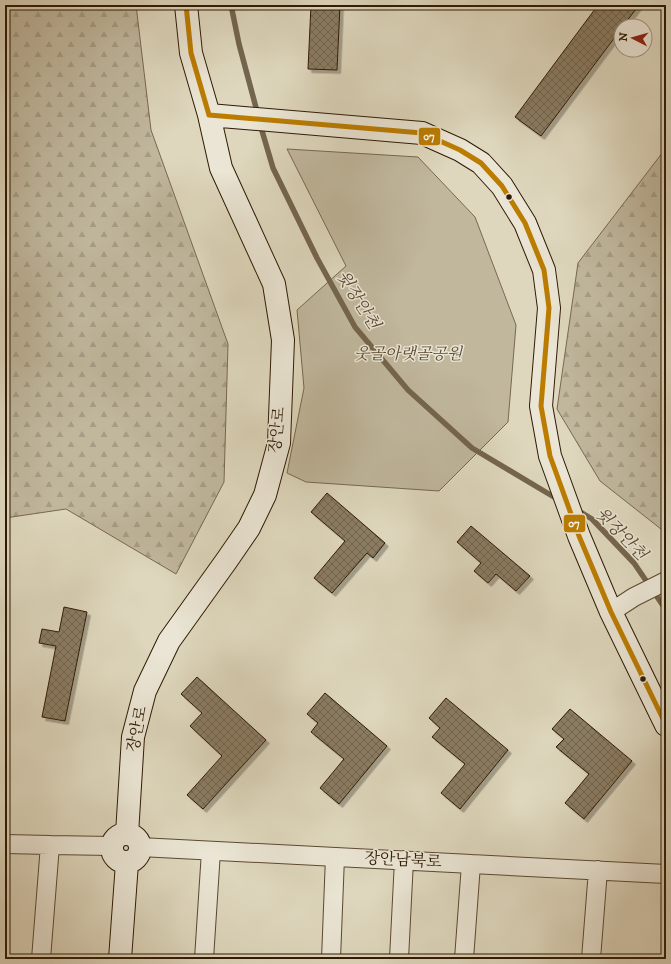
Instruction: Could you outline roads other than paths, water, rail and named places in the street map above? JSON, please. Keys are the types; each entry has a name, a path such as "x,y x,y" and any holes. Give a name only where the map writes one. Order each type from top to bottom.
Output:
{"street":[{"name":"장안로","path":"120,959 132,738 146,691 169,641 249,528 265,495 279,443 283,340 274,284 220,168 209,114 191,53 186,5"},
{"path":"209,114 422,133 460,150 481,163 502,186 525,223 544,270 549,308 540,406 550,456 579,536 611,612 666,725"},
{"path":"611,612 634,597 666,581"},
{"name":"장안남북로","path":"5,844 211,851 666,874"},
{"path":"41,959 50,845"},
{"path":"204,959 211,851"},
{"path":"331,959 335,857"},
{"path":"399,959 404,860"},
{"path":"464,959 471,864"},
{"path":"591,959 598,870"}],"waterway":[{"name":"윗장안천","path":"231,5 239,44 258,115"},
{"name":"윗장안천","path":"260,124 273,168 317,258 355,327 408,390 472,448 559,500"},
{"name":"윗장안천","path":"577,510 592,519 634,563 666,610"}],"park label":[{"name":"웃골아랫골공원","path":"408,354"}]}
